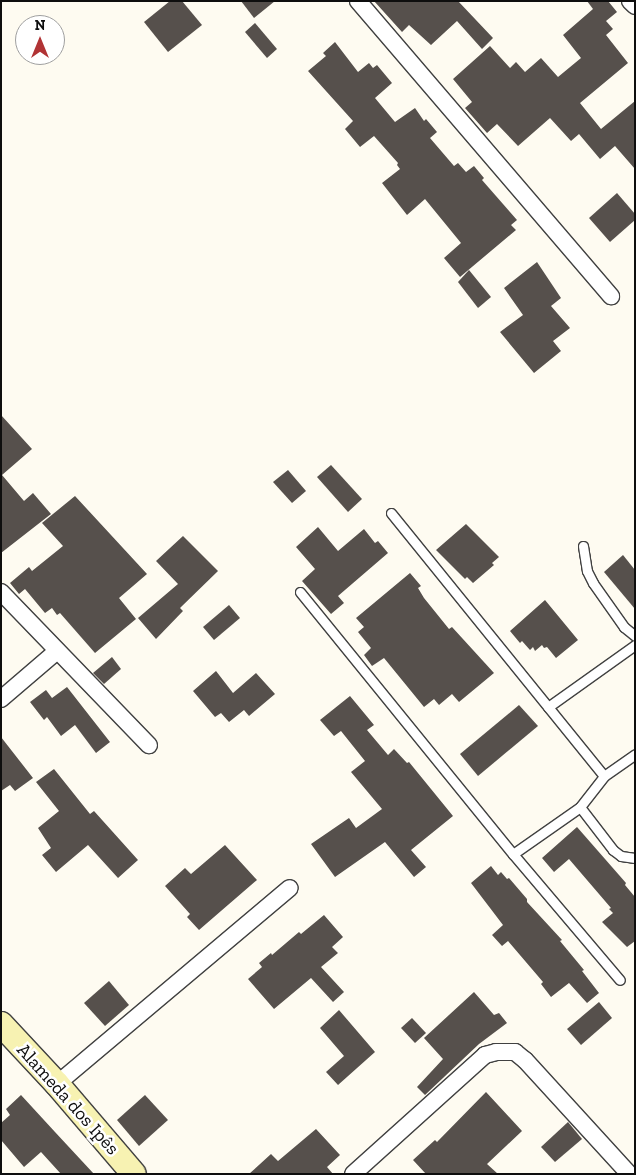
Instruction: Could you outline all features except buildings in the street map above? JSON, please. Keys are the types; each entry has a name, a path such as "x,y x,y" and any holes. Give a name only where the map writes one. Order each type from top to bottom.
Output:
{"street":[{"path":"358,1 611,296"},
{"path":"630,1 635,6"},
{"path":"1,592 149,745"},
{"path":"1,699 57,650"},
{"path":"57,1084 290,888"},
{"name":"Alameda dos Ipês","path":"1,1024 57,1084 134,1174"},
{"path":"353,1174 485,1055 496,1052 515,1052 525,1060 629,1174"}],"lane":[{"path":"391,513 604,776"},
{"path":"583,546 587,571 593,583 624,627 635,636"},
{"path":"300,592 513,854 620,980"},
{"path":"548,707 635,645"},
{"path":"513,854 580,807 604,776 635,754"},
{"path":"580,807 613,850 620,856 635,858"}]}
